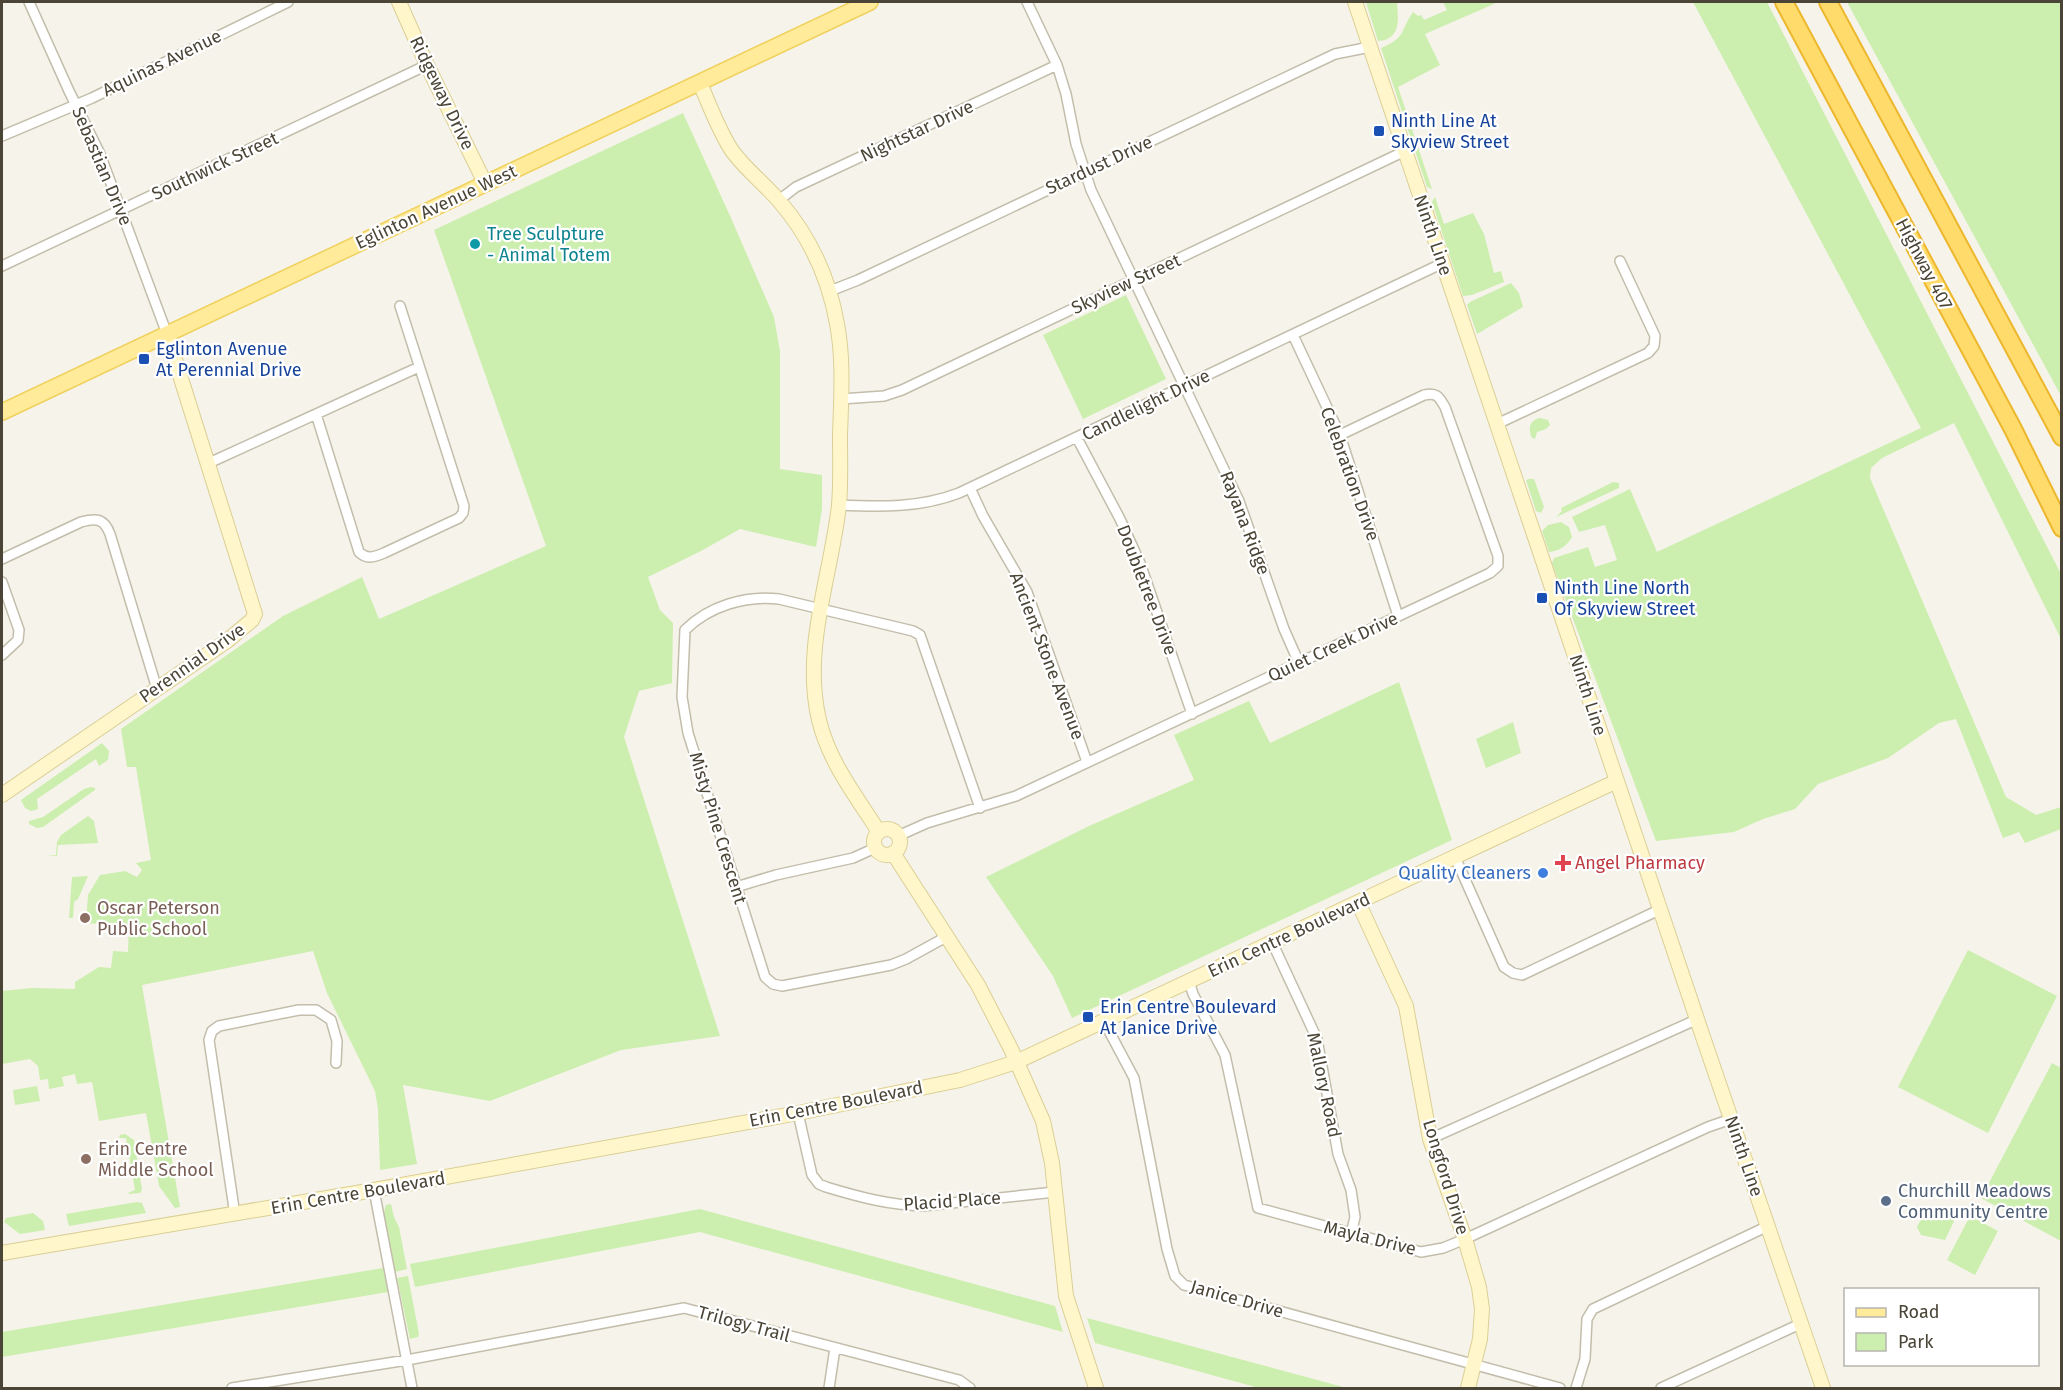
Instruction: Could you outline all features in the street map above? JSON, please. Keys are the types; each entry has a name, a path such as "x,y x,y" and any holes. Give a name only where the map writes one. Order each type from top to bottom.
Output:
{"highway":[{"name":"Highway 407","path":"1784,2 2013,429 2061,528"},
{"path":"1828,2 2061,437"}],"main road":[{"name":"Eglinton Avenue West","path":"2,412 870,2"}],"street":[{"name":"Sebastian Drive","path":"29,2 100,154 167,334"},
{"name":"Aquinas Avenue","path":"2,136 76,105 288,2"},
{"name":"Ridgeway Drive","path":"399,2 484,183"},
{"name":"Rayana Ridge","path":"1027,2 1057,66 1084,171 1239,501 1284,628 1299,663"},
{"name":"Ninth Line","path":"1355,2 1823,1389"},
{"name":"Stardust Drive","path":"830,291 858,280 1335,54 1370,47"},
{"name":"Southwick Street","path":"2,266 427,65"},
{"name":"Nightstar Drive","path":"779,200 796,187 1057,66"},
{"path":"700,83 731,150 747,170 779,200 810,245 830,291 841,345 839,506 814,651 813,669 820,721 830,752 879,832"},
{"name":"Skyview Street","path":"841,399 884,396 902,390 1405,151"},
{"path":"1497,424 1648,354 1654,346 1655,336 1620,261"},
{"name":"Candlelight Drive","path":"839,506 911,505 950,496 970,488 1443,263"},
{"path":"316,414 359,552 364,556 371,558 384,553 459,518 463,513 465,506 400,306"},
{"name":"Perennial Drive","path":"2,795 227,641 252,620 255,614 167,334"},
{"name":"Celebration Drive","path":"1293,335 1340,435 1398,616"},
{"path":"208,463 419,367"},
{"name":"Quiet Creek Drive","path":"898,836 927,823 1016,796 1490,573 1498,566 1498,556 1445,407 1438,395 1433,393 1424,395 1340,435"},
{"name":"Doubletree Drive","path":"1077,438 1120,519 1140,563 1192,714"},
{"name":"Ancient Stone Avenue","path":"970,488 983,516 1027,592 1087,762"},
{"path":"2,559 81,522 93,519 107,525 157,689"},
{"path":"2,582 19,630 18,640 2,655"},
{"name":"Misty Pine Crescent","path":"821,609 779,599 750,598 732,602 696,620 685,630 682,697 688,733 765,977 773,984 782,987 891,965 945,937"},
{"path":"821,609 913,631 920,635 980,808"},
{"name":"Erin Centre Boulevard","path":"2,1253 374,1190 798,1113 960,1080 1016,1062 1617,782"},
{"path":"885,829 891,830 898,836 899,845 893,853 881,854 873,849 875,837 879,832 885,829"},
{"path":"736,887 776,875 853,858 873,849"},
{"path":"893,853 978,985 1043,1121 1052,1163 1066,1296 1096,1389"},
{"path":"1455,857 1504,967 1513,973 1522,975 1661,909"},
{"name":"Longford Drive","path":"1358,902 1406,1006 1430,1139 1479,1287 1482,1309 1480,1339 1468,1389"},
{"name":"Mallory Road","path":"1272,942 1317,1039 1338,1154 1351,1190 1355,1217 1351,1234"},
{"name":"Mayla Drive","path":"1190,981 1193,994 1225,1055 1258,1208 1421,1252 1443,1248 1465,1239 1708,1127 1731,1119"},
{"path":"235,1215 209,1040 212,1031 219,1026 299,1010 316,1010 331,1020 337,1041 336,1062"},
{"path":"1430,1139 1698,1019"},
{"name":"Janice Drive","path":"1106,1020 1110,1033 1134,1078 1167,1249 1175,1276 1184,1285 1560,1389"},
{"name":"Placid Place","path":"798,1113 812,1174 819,1184 826,1187 884,1203 904,1206 1055,1192"},
{"path":"374,1190 412,1389"},
{"path":"1576,1389 1585,1359 1587,1319 1593,1309 1768,1226"},
{"name":"Trilogy Trail","path":"232,1389 407,1360 684,1308 959,1380 970,1389"},
{"path":"1661,1389 1800,1324"},
{"path":"829,1389 835,1348"}],"green space":[{"path":"1366,2 1397,2 1397,27 1391,36 1378,41"},
{"path":"1443,2 1496,2 1425,34 1440,65 1398,87 1432,189 1427,187 1381,48 1399,37 1413,12 1418,16 1421,15 1424,20 1447,10"},
{"path":"1693,2 1767,2 2061,574 2061,639 1954,423 1882,458 1871,468 1870,478 2006,797 2036,815 2061,807 2061,829 2025,843 2019,832 2003,838 1956,719 1939,723 1888,758 1818,784 1795,809 1763,819 1734,832 1656,841 1552,563 1554,558 1588,547 1595,567 1617,560 1605,525 1579,532 1572,517 1630,489 1657,552 1921,428"},
{"path":"1847,2 2061,2 2061,397 2060,394"},
{"path":"683,113 774,317 780,351 780,469 822,475 822,509 816,547 740,529 648,577 660,610 673,623 672,683 639,691 624,737 720,1036 621,1050 490,1101 403,1085 417,1164 380,1170 378,1109 375,1091 327,993 313,951 142,985 180,1207 175,1208 159,1186 146,1113 99,1121 92,1082 77,1084 75,1074 62,1077 64,1086 49,1089 48,1079 40,1080 38,1066 30,1059 2,1064 2,991 32,988 75,989 75,982 99,967 111,968 113,951 128,952 129,926 86,923 88,895 100,875 125,871 137,877 142,870 136,863 151,860 136,767 127,767 121,729 283,616 362,577 379,619 546,546 434,230"},
{"path":"1435,197 1444,224 1473,213 1484,234 1494,273 1501,271 1504,282 1472,295 1463,296 1432,202"},
{"path":"1511,283 1519,293 1523,307 1477,334 1467,305"},
{"path":"1126,295 1166,379 1083,419 1043,335"},
{"path":"1540,418 1548,420 1550,425 1537,432 1535,439 1532,438 1530,425"},
{"path":"1534,479 1544,507 1541,513 1536,511 1526,480"},
{"path":"1613,482 1619,483 1619,488 1556,517 1562,511 1561,508"},
{"path":"1561,522 1569,527 1572,537 1562,548 1549,552 1542,531 1548,525"},
{"path":"1399,682 1452,840 1072,1018 1053,976 986,877 1089,826 1194,780 1174,735 1249,701 1270,743"},
{"path":"1513,722 1521,753 1486,768 1476,739"},
{"path":"102,743 109,751 108,760 99,766 96,759 37,799 38,809 31,811 25,808 21,800"},
{"path":"91,787 95,790 43,827 37,828 29,824 29,821 43,817 84,789"},
{"path":"88,816 94,821 98,843 58,845 57,856 46,855 56,855 57,842 61,835"},
{"path":"88,876 78,899 74,902 73,918 69,918 72,877"},
{"path":"1968,950 2057,996 1988,1133 1898,1087"},
{"path":"2052,1063 2061,1068 2061,1241 1981,1198"},
{"path":"37,1086 40,1101 15,1105 13,1090"},
{"path":"125,1134 134,1140 142,1190 140,1193 128,1193 135,1190 126,1138 119,1138 120,1135"},
{"path":"142,1203 146,1213 69,1226 66,1214"},
{"path":"391,1204 399,1227 407,1269 395,1272 384,1212 386,1205"},
{"path":"1935,1208 1951,1210 1956,1217 1945,1240 1921,1235 1917,1227 1925,1211"},
{"path":"700,1209 1055,1306 1063,1332 700,1232 415,1287 410,1264"},
{"path":"33,1213 43,1221 45,1230 20,1234 4,1222 6,1218"},
{"path":"1970,1216 1998,1231 1975,1275 1947,1260"},
{"path":"383,1268 388,1292 2,1357 2,1332"},
{"path":"408,1276 419,1334 418,1337 410,1339 397,1278"},
{"path":"1087,1318 1347,1388 1259,1388 1095,1343"}],"place":[{"name":"Ninth Line At Skyview Street","path":"1379,131"},
{"name":"Tree Sculpture - Animal Totem","path":"475,244"},
{"name":"Eglinton Avenue At Perennial Drive","path":"144,359"},
{"name":"Ninth Line North Of Skyview Street","path":"1542,598"},
{"name":"Angel Pharmacy","path":"1563,863"},
{"name":"Quality Cleaners","path":"1543,873"},
{"name":"Oscar Peterson Public School","path":"85,918"},
{"name":"Erin Centre Boulevard At Janice Drive","path":"1088,1017"},
{"name":"Erin Centre Middle School","path":"86,1159"},
{"name":"Churchill Meadows Community Centre","path":"1886,1201"}]}
